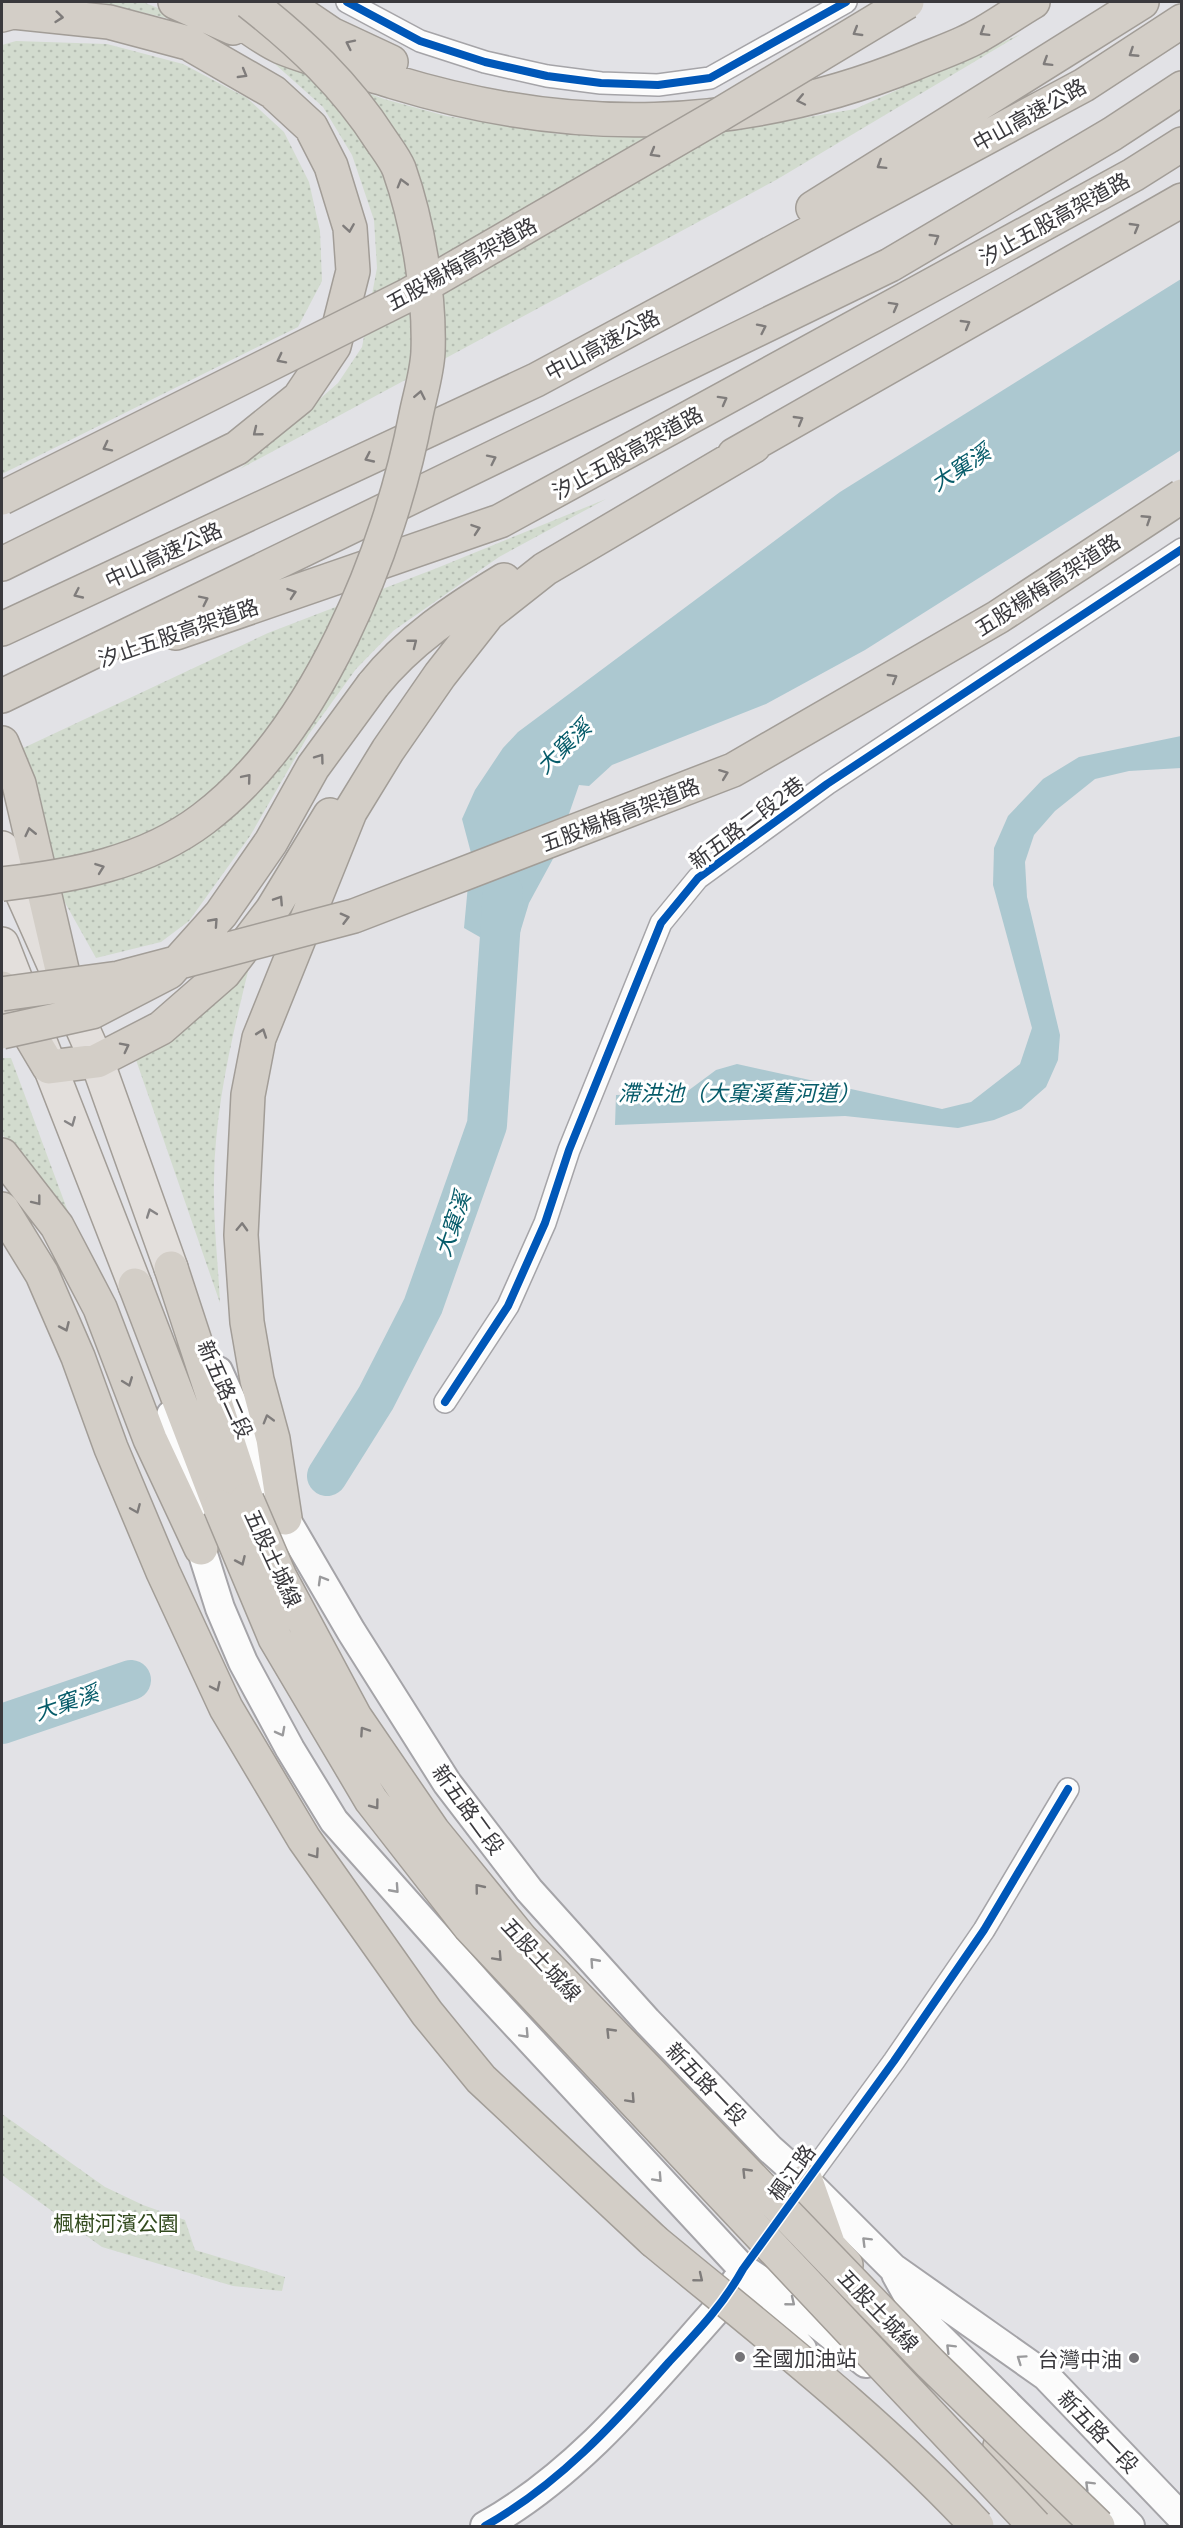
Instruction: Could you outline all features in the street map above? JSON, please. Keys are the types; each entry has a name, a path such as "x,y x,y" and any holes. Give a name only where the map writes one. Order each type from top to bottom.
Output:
{"highway":[{"path":"175,2 279,46 423,90 478,104 585,120 651,122 753,110 809,98 880,77 974,38 1033,2"},
{"path":"213,2 279,46"},
{"path":"2,884 91,871 145,852 172,840 204,818 240,786 303,706 354,614 384,542 406,468 428,354 425,298 416,228 398,167 361,108 321,63 249,2"},
{"path":"284,2 331,34 382,59 585,120"},
{"name":"五股楊梅高架道路","path":"2,498 408,295 719,115 907,2"},
{"path":"536,380 1142,2"},
{"path":"2,564 237,448 299,398 334,346 353,271 350,228 331,166 310,128 273,92 188,43 109,22 5,13"},
{"name":"中山高速公路","path":"2,629 536,380 1084,85 1182,21"},
{"path":"2,696 890,265 1112,134 1182,88"},
{"name":"汐止五股高架道路","path":"38,680 500,521 1133,175 1182,144"},
{"path":"2,988 49,1067 97,1061 161,1028 224,973 272,910 302,864 397,707 462,636 488,614 545,569 860,384 1182,200"},
{"path":"2,1032 92,1012 169,972 221,914 271,842 313,767 394,658 487,590 642,497 754,446"},
{"name":"五股楊梅高架道路","path":"2,994 119,978 354,916 733,770 998,617 1182,496"},
{"path":"285,1518 273,1439 257,1380 247,1322 241,1235 248,1095 259,1038 350,812 388,750 440,675 488,614"},
{"path":"2,743 19,784 67,991"},
{"path":"2,1155 57,1226 100,1308 150,1439 201,1548"},
{"path":"2,1209 42,1274 78,1357 111,1448 163,1572 226,1708 304,1839 427,2013 481,2079 654,2241 804,2364 945,2492 977,2526"},
{"name":"五股土城線","path":"171,1268 233,1503 236,1551 281,1648 371,1800 463,1918 1035,2526"},
{"name":"五股土城線","path":"135,1285 233,1503 280,1577 355,1717 433,1832 521,1939 931,2364 1098,2526"},
{"path":"806,2181 829,2246 907,2333 1020,2469 1059,2526"},
{"path":"869,2366 1018,2500 1054,2526"}],"main road":[{"name":"新五路二段","path":"2,848 97,1061 171,1268 285,1518 351,1631 447,1783 529,1890"},
{"path":"2,944 135,1285 187,1473 201,1548 220,1608 243,1662 290,1749 334,1821 485,1991 743,2269 766,2308 834,2387 940,2500 957,2526"},
{"name":"新五路一段","path":"529,1890 647,2021 770,2149 806,2181 893,2268 1046,2376 1182,2518"},
{"name":"楓江路","path":"485,2526 521,2506 604,2435 728,2297 743,2269 806,2181"},
{"name":"新五路一段","path":"893,2268 921,2319 1130,2526"},
{"path":"743,2269 774,2289 869,2366 1015,2526"}],"street":[{"path":"347,2 420,40 485,62 547,76 601,83 658,85 710,78 846,2"},
{"name":"新五路二段2巷","path":"445,1402 507,1306 536,1244 569,1150 660,923 698,878 827,784 1182,549"},
{"name":"楓江路","path":"806,2181 894,2061 984,1930 1068,1789"}],"green space":[{"path":"98,2 143,2 205,27"},
{"path":"1021,34 776,180 240,469 338,383 362,347 377,268 374,220 352,155 323,107 266,56 384,99 446,116 558,134 711,134 855,109"},
{"path":"16,41 107,44 183,64 247,98 284,132 309,182 320,231 322,281 298,327 2,474 2,45"},
{"path":"606,499 499,557 393,631 356,669 309,734 250,836 189,921 161,942 96,958 2,790 2,758 268,633 437,568"},
{"path":"252,955 227,1066 215,1151 214,1211 220,1303 135,1057"},
{"path":"2,1058 11,1058 77,1236 30,1166 2,1134"},
{"name":"楓樹河濱公園","path":"2,2114 105,2187 143,2205 185,2220 195,2250 285,2277 282,2291 233,2286 102,2247 2,2175"}],"water":[{"path":"1181,279 1181,450 865,650 766,704 612,765 589,786 579,785 554,857 529,903 519,936 499,948 464,928 471,853 462,819 475,790 503,748 518,732 840,492"},
{"name":"滯洪池（大窠溪舊河道）","path":"1181,736 1181,768 1129,771 1095,779 1055,811 1034,835 1025,862 1027,897 1060,1035 1058,1060 1046,1087 1021,1109 994,1120 958,1128 845,1116 615,1125 616,1095 685,1093 716,1070 737,1064 942,1109 971,1102 1020,1064 1032,1028 993,885 994,848 1008,816 1043,779 1079,757"}],"waterway":[{"name":"大窠溪","path":"327,1476 376,1398 423,1306 487,1125 503,892"},
{"name":"大窠溪","path":"2,1724 131,1680"}],"cycle path":[{"path":"347,2 420,41 485,62 547,76 601,83 658,85 710,78 846,2"},
{"path":"445,1402 508,1306 545,1223 569,1150 661,923 698,878 827,784 1182,549"},
{"path":"485,2526 537,2492 584,2452 627,2408 718,2306 894,2061 984,1930 1068,1789"}],"place":[{"name":"全國加油站","path":"740,2357"},
{"name":"台灣中油","path":"1134,2358"}]}
